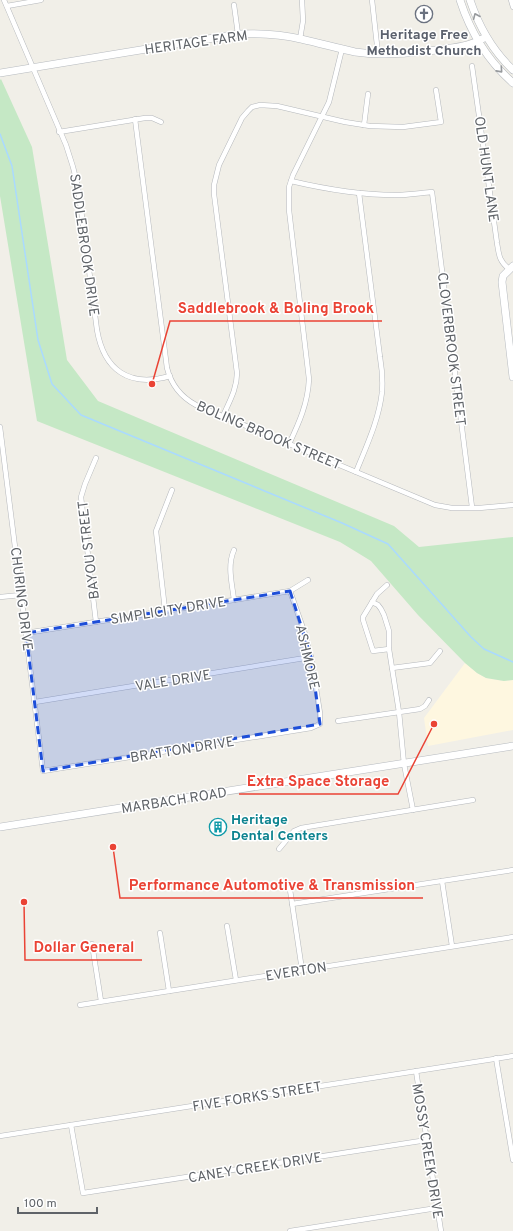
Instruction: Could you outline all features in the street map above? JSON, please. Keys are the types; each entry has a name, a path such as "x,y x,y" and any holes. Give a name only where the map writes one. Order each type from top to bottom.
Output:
{"main road":[{"path":"460,0 468,21 479,41 496,66 513,83"},
{"path":"470,0 476,18 486,37 501,58 513,70"},
{"name":"HERITAGE FARM","path":"0,73 238,34 264,34 300,39 355,52 378,54 410,53 469,46 486,37"},
{"path":"511,267 503,276 502,288 513,377"},
{"name":"MARBACH ROAD","path":"0,827 513,746"}],"street":[{"name":"SADDLEBROOK DRIVE","path":"4,0 71,160 78,187 97,330 102,350 112,364 128,376 137,379 149,380 170,376"},
{"path":"7,6 41,0"},
{"path":"300,39 303,21 302,0"},
{"path":"372,0 378,54"},
{"path":"510,0 513,7"},
{"path":"234,5 238,34"},
{"path":"289,444 304,408 308,394 309,379 288,210 288,197 295,169 329,102 342,49"},
{"name":"OLD HUNT LANE","path":"472,66 496,243 502,264 511,267"},
{"path":"224,416 235,390 237,378 214,185 219,165 242,118 252,107 260,104 266,104 364,125 403,127 441,122 436,90"},
{"path":"364,125 368,94"},
{"path":"60,132 135,119 152,118 161,122"},
{"name":"BOLING BROOK STREET","path":"135,119 167,368 178,391 188,400 224,416 440,507 488,508 513,505"},
{"path":"291,181 318,187 359,193 380,357 382,392 374,427 356,472"},
{"name":"CLOVERBROOK STREET","path":"359,193 395,195 432,192 472,507"},
{"name":"CHURING DRIVE","path":"0,427 43,772"},
{"name":"BAYOU STREET","path":"96,458 80,497 96,622"},
{"path":"165,610 156,531 172,490"},
{"path":"234,550 230,567 234,600"},
{"name":"SIMPLICITY DRIVE","path":"26,633 290,590 308,580"},
{"path":"387,585 377,594 363,617 363,620 373,651 390,649"},
{"name":"ASHMORE","path":"290,590 311,657 320,713 320,724"},
{"path":"0,597 21,595"},
{"path":"372,602 378,605 384,615 388,631 399,712 404,764 413,810"},
{"path":"392,668 430,663 440,651"},
{"name":"VALE DRIVE","path":"35,702 311,657"},
{"path":"338,721 420,709 425,706 429,700"},
{"name":"BRATTON DRIVE","path":"43,772 311,728 320,724"},
{"path":"279,849 294,830 473,800"},
{"path":"292,904 513,870"},
{"path":"442,881 452,946"},
{"path":"289,883 302,970"},
{"path":"227,926 236,980"},
{"path":"160,933 169,991"},
{"name":"EVERTON","path":"80,1005 513,937"},
{"path":"92,944 101,1001"},
{"name":"FIVE FORKS STREET","path":"0,1136 513,1056"},
{"path":"496,1058 510,1126 513,1160"},
{"name":"MOSSY CREEK DRIVE","path":"416,1071 441,1231"},
{"name":"CANEY CREEK DRIVE","path":"71,1125 83,1193 427,1140"},
{"path":"290,1231 437,1208"}],"highlighted area":[{"path":"290,591 311,657 320,724 43,771 26,633"}],"shaded area":[{"path":"465,663 486,678 504,681 513,680 513,730 428,746 424,718"}],"green space":[{"path":"1,79 32,147 67,360 98,401 394,526 419,547 513,537 513,680 504,681 486,678 477,673 465,663 418,615 371,561 340,542 37,421 0,196"}],"waterway":[{"path":"0,134 12,166 38,340 52,384 81,415 342,523 388,544 471,637 484,649 513,662"}],"place":[{"name":"Heritage Free Methodist Church","path":"424,14"},
{"name":"Saddlebrook & Boling Brook","path":"152,384"},
{"name":"Extra Space Storage","path":"434,724"},
{"name":"Heritage Dental Centers","path":"218,827"},
{"name":"Performance Automotive & Transmission","path":"113,847"},
{"name":"Dollar General","path":"24,902"}]}
